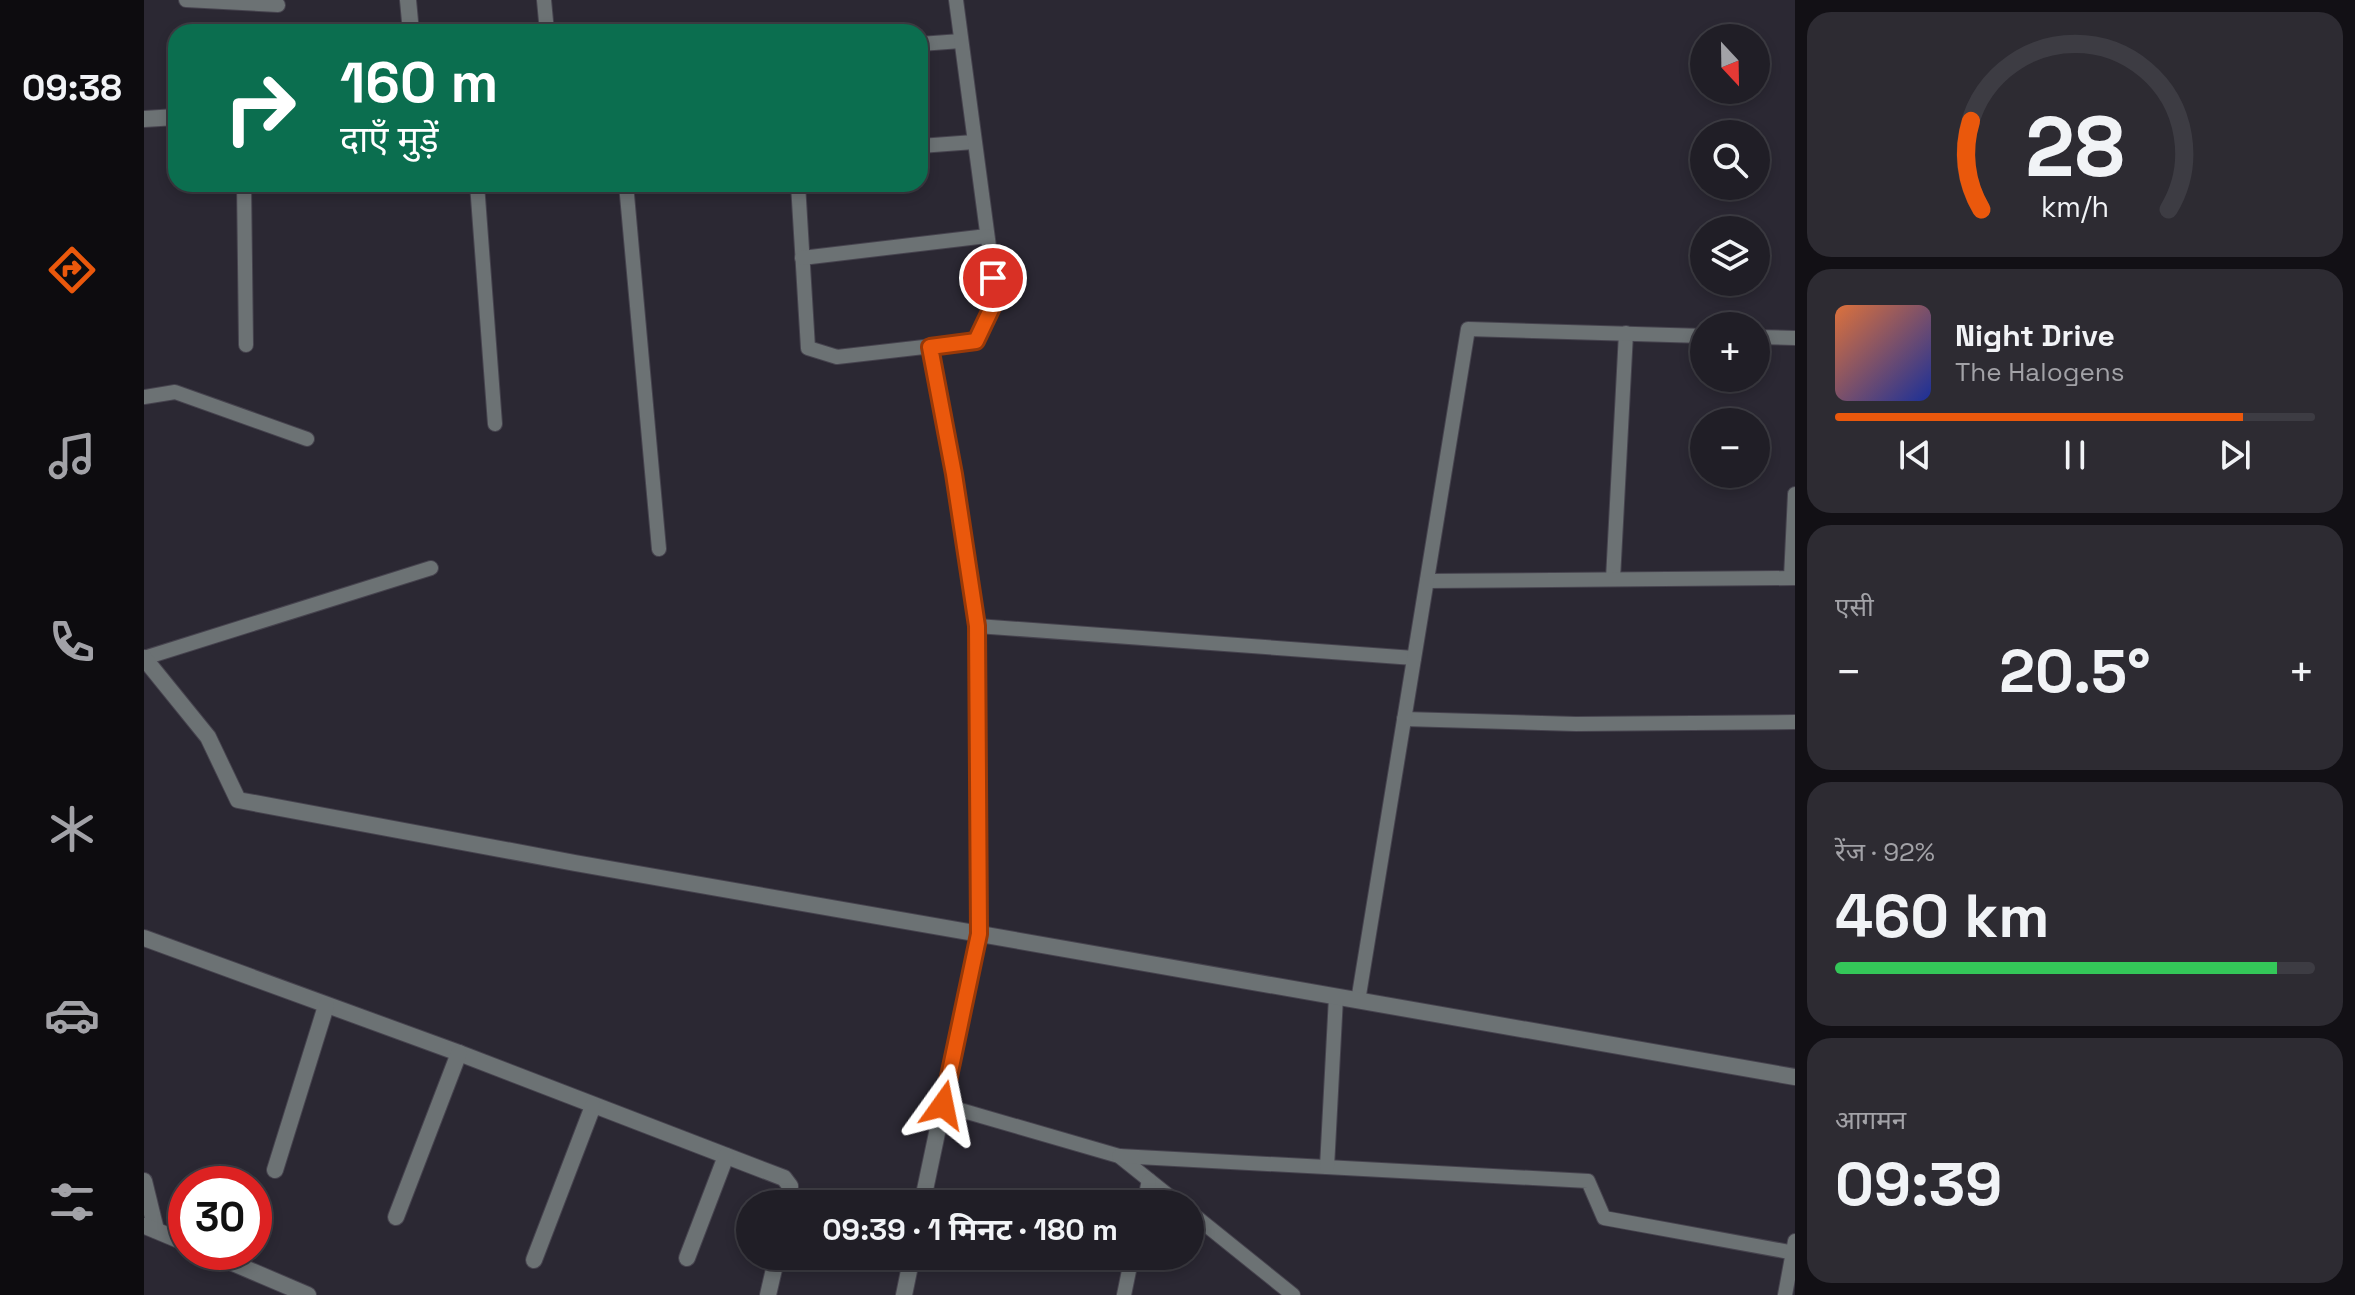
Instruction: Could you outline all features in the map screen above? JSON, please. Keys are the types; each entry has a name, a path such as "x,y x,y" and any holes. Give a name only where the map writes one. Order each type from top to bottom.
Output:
{"street":[{"path":"408,0 410,24"},
{"path":"144,119 168,118"},
{"path":"925,1190 979,934 977,626 954,474 930,347"},
{"path":"144,658 208,737 238,800 590,866 1795,1077"},
{"path":"144,938 459,1053 784,1178 790,1190"},
{"path":"275,1170 326,1006"},
{"path":"396,1217 459,1053"},
{"path":"534,1260 593,1106"},
{"path":"687,1258 726,1156"},
{"path":"144,1181 150,1228"},
{"path":"249,1270 308,1295"},
{"path":"768,1295 774,1270"},
{"path":"904,1295 909,1270"}],"lane":[{"path":"186,0 278,5"},
{"path":"544,0 546,24"},
{"path":"798,192 808,348 837,357 976,341 996,299 956,0"},
{"path":"928,43 961,41"},
{"path":"928,145 974,142"},
{"path":"244,192 246,345"},
{"path":"478,192 495,424"},
{"path":"627,192 659,549"},
{"path":"802,258 987,236"},
{"path":"1358,1001 1468,329 1690,335"},
{"path":"1613,579 1626,333"},
{"path":"1770,337 1795,338"},
{"path":"144,397 175,392 307,439"},
{"path":"1427,581 1793,578 1795,494"},
{"path":"144,658 431,568"},
{"path":"977,626 1414,658"},
{"path":"1404,719 1576,724 1795,722"},
{"path":"1327,1167 1336,997"},
{"path":"943,1105 1119,1156 1588,1181 1604,1218 1794,1249 1785,1295"},
{"path":"1119,1156 1162,1190"},
{"path":"1147,1190 1149,1180"},
{"path":"1204,1223 1293,1295"},
{"path":"1124,1295 1129,1270"}],"route":[{"path":"943,1105 979,934 977,626 954,474 930,347 976,341 996,299 993,278"}]}
